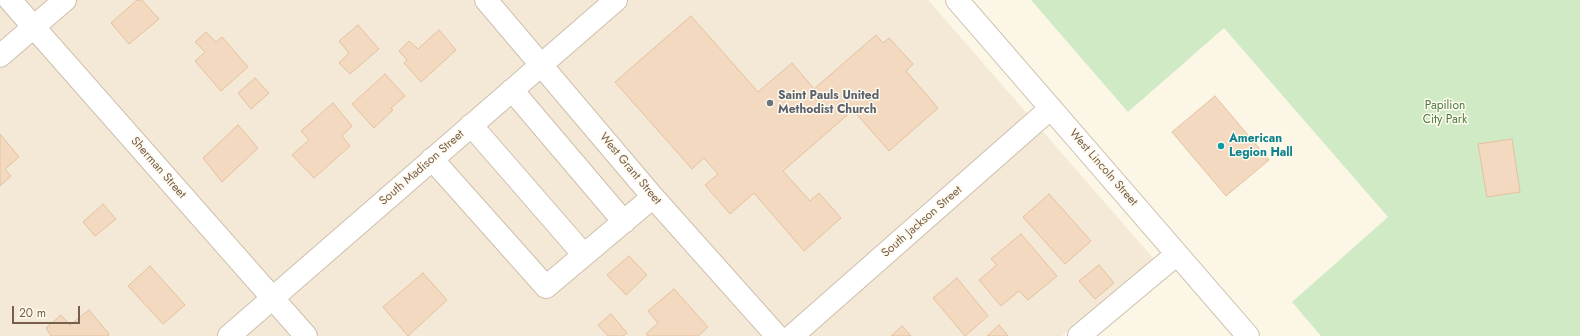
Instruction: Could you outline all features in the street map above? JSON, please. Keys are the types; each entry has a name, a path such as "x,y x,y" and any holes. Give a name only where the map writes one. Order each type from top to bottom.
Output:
{"street":[{"name":"Sherman Street","path":"10,0 306,336"},
{"path":"0,56 65,0"},
{"name":"West Grant Street","path":"486,0 653,197 777,336"},
{"name":"South Madison Street","path":"229,336 616,0"},
{"name":"West Lincoln Street","path":"957,0 1248,336"},
{"path":"512,90 624,222"},
{"name":"South Jackson Street","path":"792,336 1052,108"},
{"path":"471,126 584,255"},
{"path":"432,159 546,287 653,197"},
{"path":"1078,336 1177,254"}],"shaded area":[{"path":"0,0 928,0 1154,259 1062,336 0,336"}],"green space":[{"name":"Papilion City Park","path":"1031,0 1580,0 1580,336 1321,336 1292,302 1388,217 1224,28 1128,112"}],"building":[{"path":"137,0 142,0 159,19 129,44 111,23"},
{"path":"691,16 758,92 792,63 814,89 876,35 883,43 889,38 913,64 906,71 938,108 889,151 853,110 783,171 810,201 819,193 841,218 804,251 754,193 730,214 705,185 718,174 704,158 692,169 615,82"},
{"path":"358,25 379,49 350,74 339,63 349,53 339,41"},
{"path":"439,30 456,50 421,82 404,63 407,60 399,51 409,41 418,49"},
{"path":"206,32 216,42 222,37 248,67 221,91 195,61 205,52 195,42"},
{"path":"385,74 405,96 391,108 393,110 374,128 352,104"},
{"path":"255,78 269,93 251,109 238,93"},
{"name":"American Legion Hall","path":"1215,96 1269,160 1226,196 1172,132"},
{"path":"333,103 352,126 342,136 350,146 314,178 292,155 309,140 301,131"},
{"path":"238,125 258,148 222,182 203,158"},
{"path":"0,134 19,157 5,169 11,176 0,186"},
{"path":"1512,139 1520,192 1487,197 1478,144"},
{"path":"1049,194 1091,241 1065,264 1023,217"},
{"path":"103,204 116,219 95,236 83,222"},
{"path":"1021,234 1057,276 1028,300 1019,291 1001,306 979,280 997,265 991,259"},
{"path":"629,256 647,275 626,295 607,275"},
{"path":"1099,265 1114,283 1095,299 1079,281"},
{"path":"150,266 185,305 163,324 128,286"},
{"path":"423,273 447,300 408,336 383,307"},
{"path":"957,278 988,316 965,336 933,298"},
{"path":"674,289 708,327 698,336 648,336 646,334 658,323 648,311"},
{"path":"89,310 109,334 108,336 51,336 46,328 61,315 70,325"},
{"path":"611,314 627,333 623,336 608,336 598,325"},
{"path":"999,325 1008,336 987,336"},
{"path":"902,326 911,336 891,336"}],"place":[{"name":"Saint Pauls United Methodist Church","path":"770,103"},
{"name":"American Legion Hall","path":"1221,146"}]}
